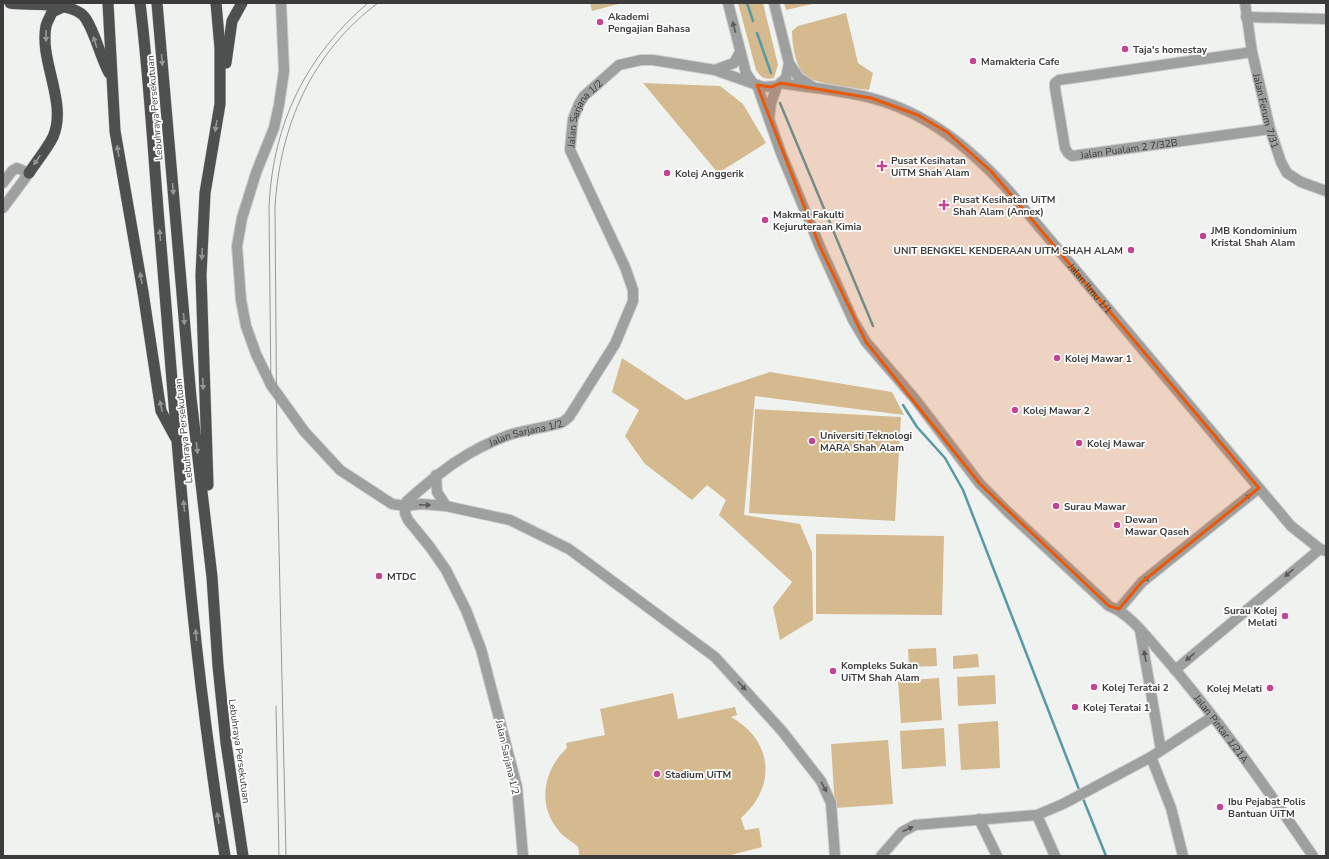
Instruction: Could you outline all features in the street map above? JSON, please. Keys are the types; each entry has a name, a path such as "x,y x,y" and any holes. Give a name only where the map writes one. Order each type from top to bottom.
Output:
{"highway":[{"path":"10,3 65,6 78,10 86,17 100,56 111,77"},
{"path":"108,3 115,131 143,292 161,411 177,441"},
{"name":"Lebuhraya Persekutuan","path":"140,3 143,24 177,441 200,674 215,797 225,856"},
{"name":"Lebuhraya Persekutuan","path":"157,3 191,398 212,577 218,666 226,743 243,856"},
{"path":"216,3 220,48 220,104"},
{"path":"212,577 201,275 205,194 232,21 242,3"},
{"path":"29,173 53,136 57,118 55,97 46,52 46,26 52,12 65,6"}],"street":[{"path":"281,3 284,71 279,105 274,128 254,179 242,218 237,246 241,300 246,326 256,354 271,385 304,430 340,470 392,504 405,506 421,504 446,506 510,520 569,549 716,657 782,732 821,781 831,802 835,856"},
{"name":"Jalan Pintar 1/21A","path":"728,3 748,78 754,84 820,247 853,320 866,342 914,399 980,484 1109,606 1119,609 1176,670 1252,768 1313,856"},
{"path":"774,3 790,63 800,78 814,89"},
{"name":"Jalan Ferum 7/31","path":"1245,3 1252,52 1270,129 1281,162 1287,173 1301,182 1326,191"},
{"path":"1246,17 1326,19"},
{"path":"715,70 734,63 740,52"},
{"name":"Jalan Pualam 2 7/32B","path":"1252,52 1059,80 1056,83 1055,88 1065,148 1068,154 1072,156 1270,129"},
{"name":"Jalan Sarjana 1/2","path":"523,856 517,787 474,627 446,570 408,520 405,506 407,501 450,464 487,444 510,434 563,422 569,417 615,344 630,311 633,301 633,290 625,266 570,150 573,119 584,96 618,64 630,61 653,60 715,70 754,84"},
{"path":"770,122 769,113 779,84 789,72 790,63"},
{"name":"Jalan Ilmu 1/1","path":"754,84 763,87 779,84 862,96 893,105 918,115 947,132 973,153 1009,191 1291,526 1323,550"},
{"path":"3,183 15,168 19,168 29,173 3,208"},
{"path":"436,475 437,492 446,506"},
{"path":"1119,609 1142,582 1259,488"},
{"path":"1176,670 1323,550"},
{"path":"1140,630 1161,750"},
{"path":"881,856 902,832 916,825 1037,815 1070,801 1150,757 1212,717"},
{"path":"1150,757 1171,808 1183,856"},
{"path":"1037,815 1055,856"},
{"path":"979,819 997,856"}],"highlighted area":[{"path":"781,83 871,98 918,115 947,132 991,171 1259,488 1142,582 1119,609 1109,606 980,484 866,342 820,247 757,85 771,87"}],"shaded area":[{"path":"590,3 622,3 592,11"},
{"path":"738,3 763,3 778,65 774,78 764,78 756,70"},
{"path":"784,3 816,3 786,10"},
{"path":"846,13 858,63 873,73 869,90 834,85 815,80 803,74 796,59 793,47 792,31 798,26"},
{"path":"643,83 720,86 743,104 766,143 718,173"},
{"path":"622,358 686,400 770,372 892,392 904,415 755,396 744,515 800,524 812,552 813,620 780,640 773,607 792,582 719,515 726,500 707,485 692,500 645,464 625,436 639,410 612,392"},
{"path":"755,409 901,417 895,521 749,513"},
{"path":"816,534 944,536 942,615 816,614"},
{"path":"936,648 937,666 909,667 908,649"},
{"path":"978,654 979,667 953,669 953,656"},
{"path":"995,675 996,704 958,706 957,677"},
{"path":"939,678 942,720 901,723 898,681"},
{"name":"Stadium UiTM","path":"673,693 678,719 735,707 737,715 731,717 745,727 755,738 762,751 765,764 765,778 761,792 753,806 741,818 745,830 759,828 762,847 727,856 579,856 578,847 561,833 552,821 546,800 548,777 559,757 567,748 566,743 605,735 600,709"},
{"path":"998,721 1000,768 961,770 958,724"},
{"path":"944,728 946,766 902,769 900,731"},
{"path":"888,740 893,804 835,808 831,744"}],"waterway":[{"path":"747,3 753,21"},
{"path":"757,33 771,73"},
{"path":"780,103 873,326"},
{"path":"903,405 917,427 945,458 963,490 1080,792"},
{"path":"1082,796 1106,856"}],"tram line":[{"path":"271,392 269,206 277,147 285,120 296,94 310,69 346,24 368,3"},
{"path":"286,856 277,459 275,207 278,177 292,120 303,93 317,68 334,45 355,23 378,3"},
{"path":"276,706 279,856"}],"place":[{"name":"Akademi Pengajian Bahasa","path":"600,22"},
{"name":"Taja's homestay","path":"1125,49"},
{"name":"Mamakteria Cafe","path":"973,61"},
{"name":"Pusat Kesihatan UiTM Shah Alam","path":"882,166"},
{"name":"Kolej Anggerik","path":"667,173"},
{"name":"Pusat Kesihatan UiTM Shah Alam (Annex)","path":"944,205"},
{"name":"Makmal Fakulti Kejuruteraan Kimia","path":"765,220"},
{"name":"JMB Kondominium Kristal Shah Alam","path":"1203,236"},
{"name":"UNIT BENGKEL KENDERAAN UITM SHAH ALAM","path":"1131,250"},
{"name":"Kolej Mawar 1","path":"1057,358"},
{"name":"Kolej Mawar 2","path":"1015,410"},
{"name":"Universiti Teknologi MARA Shah Alam","path":"812,441"},
{"name":"Kolej Mawar","path":"1079,443"},
{"name":"Surau Mawar","path":"1056,506"},
{"name":"Dewan Mawar Qaseh","path":"1117,525"},
{"name":"MTDC","path":"379,576"},
{"name":"Surau Kolej Melati","path":"1285,616"},
{"name":"Kompleks Sukan UiTM Shah Alam","path":"833,671"},
{"name":"Kolej Teratai 2","path":"1094,687"},
{"name":"Kolej Melati","path":"1270,688"},
{"name":"Kolej Teratai 1","path":"1075,707"},
{"name":"Stadium UiTM","path":"657,774"},
{"name":"Ibu Pejabat Polis Bantuan UiTM","path":"1220,807"}]}
